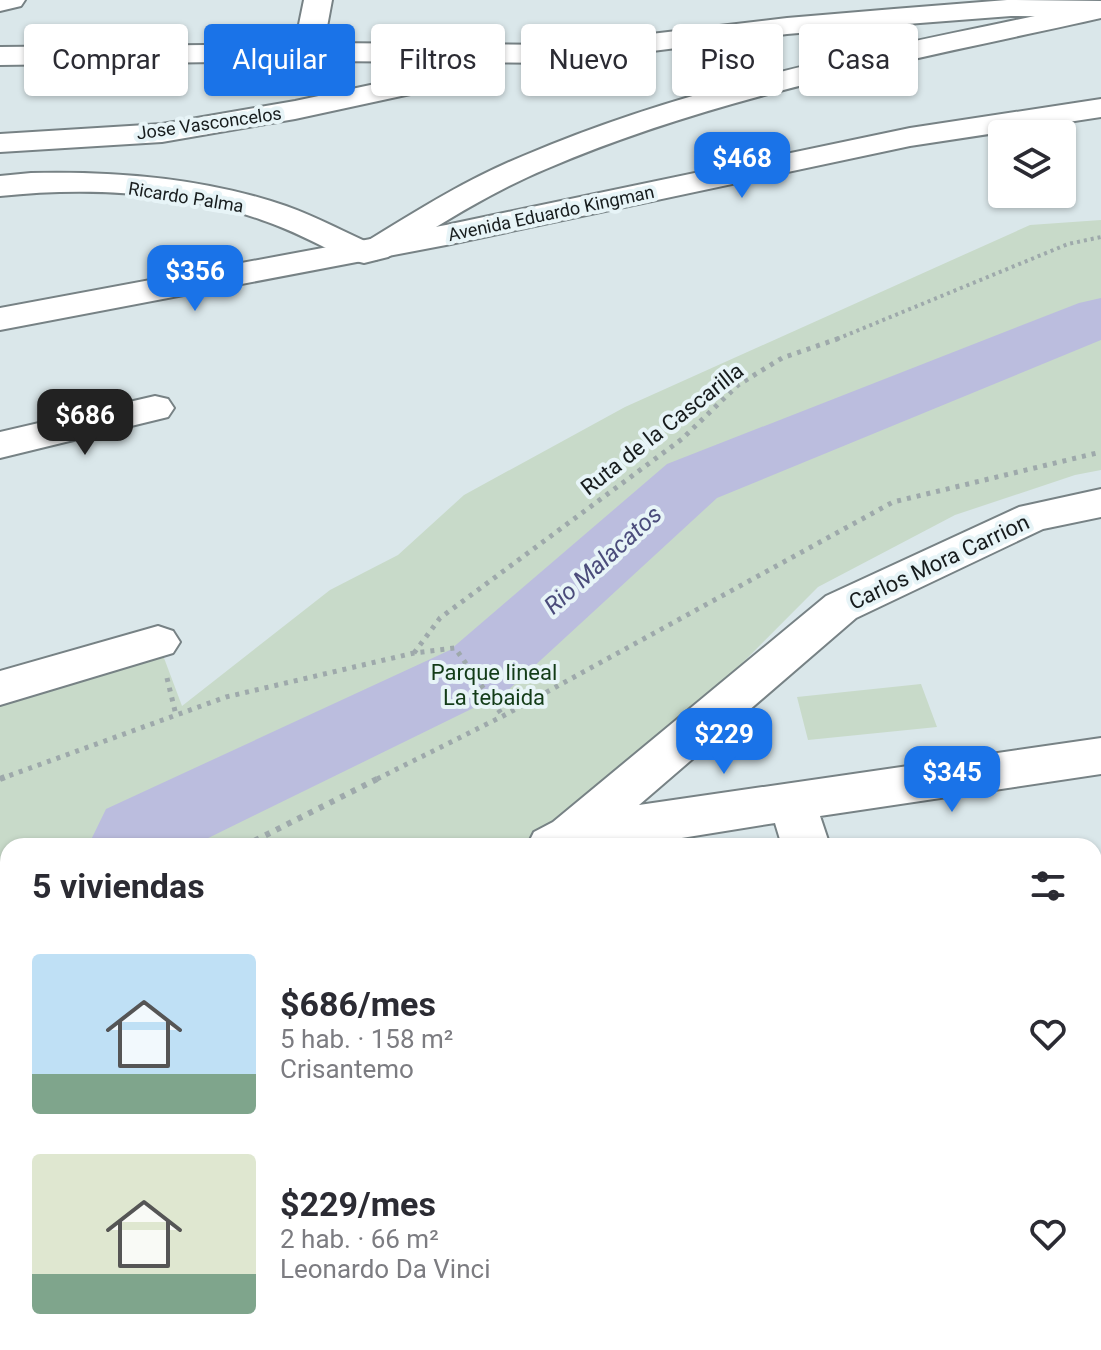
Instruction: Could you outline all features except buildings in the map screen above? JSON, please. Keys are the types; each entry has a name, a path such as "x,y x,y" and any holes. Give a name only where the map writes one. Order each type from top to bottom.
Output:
{"street":[{"path":"0,3 11,0"},
{"path":"313,24 318,0"},
{"path":"656,42 787,26 1011,8 1101,9"},
{"path":"370,251 466,196 534,162 614,130 779,83 1101,9"},
{"path":"355,52 521,54"},
{"path":"0,56 204,53"},
{"name":"Jose Vasconcelos","path":"0,143 162,133 295,110 521,62"},
{"path":"295,110 298,96"},
{"name":"Avenida Eduardo Kingman","path":"0,319 370,251 883,141 1029,115 1101,108"},
{"name":"Ricardo Palma","path":"0,186 88,182 180,193 264,210 370,251"},
{"path":"0,445 155,408"},
{"name":"Carlos Mora Carrion","path":"565,838 841,607 1033,517 1101,503"},
{"path":"0,688 158,642"},
{"path":"578,838 792,801 1101,756"},
{"path":"792,801 804,838"}],"path":[{"name":"Ruta de la Cascarilla","path":"414,653 440,618 682,439 738,385 782,358 865,330 1068,244 1101,237"},
{"path":"260,838 503,716 893,502 1101,452"},
{"path":"0,779 226,697 414,653 455,648 503,716"}],"green space":[{"name":"Parque lineal La tebaida","path":"1101,220 1101,470 1075,475 955,515 818,587 570,836 0,838 0,688 158,642 182,706 330,590 398,555 464,495 625,407 1030,225"},
{"path":"921,684 937,727 808,740 797,697"}],"waterway":[{"name":"Rio Malacatos","path":"134,838 136,834 478,671 692,481 1101,317"}]}
